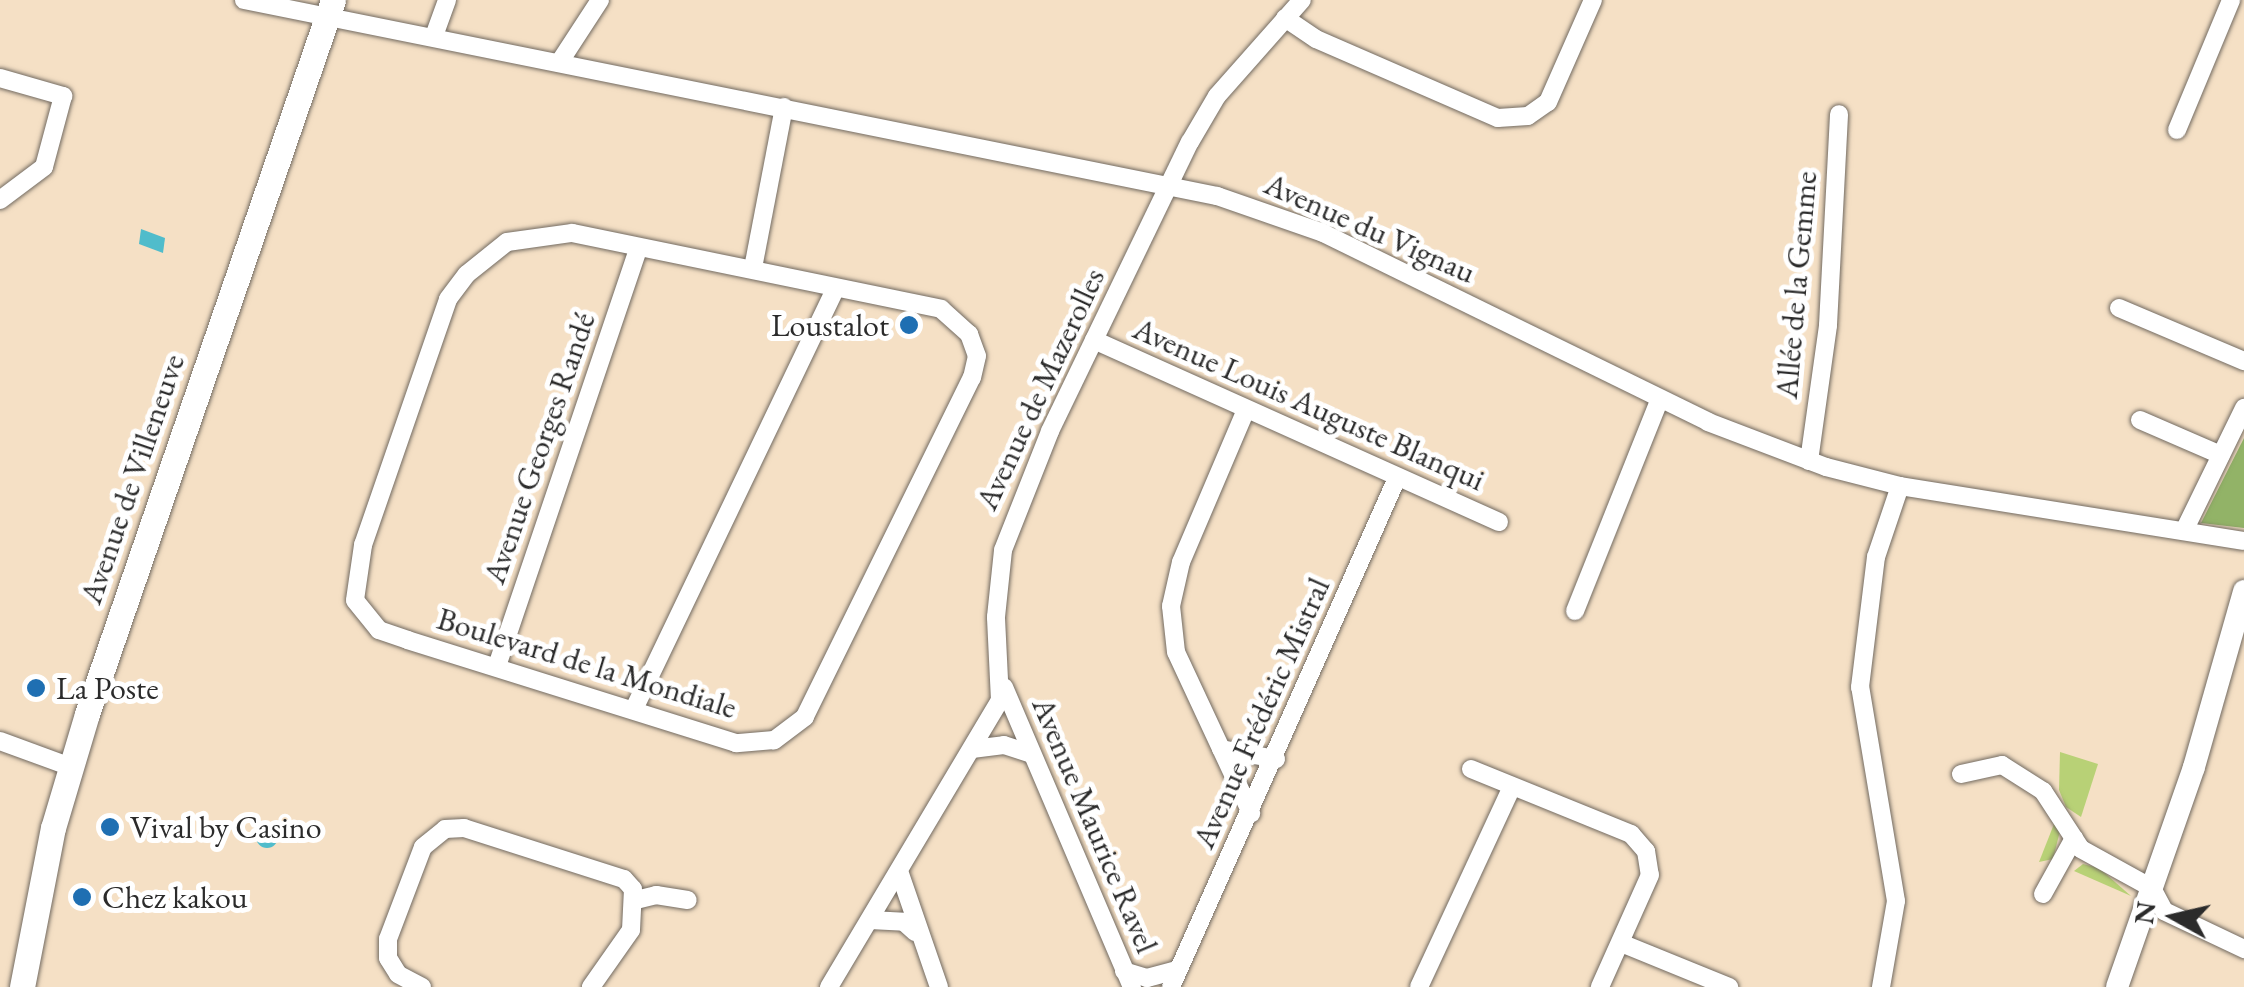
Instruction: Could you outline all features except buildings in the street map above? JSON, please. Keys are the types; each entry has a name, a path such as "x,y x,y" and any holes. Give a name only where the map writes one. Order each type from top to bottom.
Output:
{"main road":[{"name":"Avenue de Villeneuve","path":"22,987 71,767 331,7"}],"street":[{"name":"Avenue du Vignau","path":"244,0 331,7 434,36 558,64 784,107 1261,208 1322,232 1660,399 1810,461 1900,486 2244,541"},
{"path":"434,36 447,0"},
{"path":"558,64 600,0"},
{"name":"Avenue de Mazerolles","path":"1004,687 996,617 1010,522 1168,186 1217,96 1302,0"},
{"path":"1286,18 1316,39 1498,118 1528,116 1548,102 1593,0"},
{"path":"2177,130 2231,0"},
{"path":"0,78 63,96 44,167 0,200"},
{"path":"754,268 784,107"},
{"name":"Allée de la Gemme","path":"1810,461 1828,325 1838,114"},
{"name":"Boulevard de la Mondiale","path":"572,233 638,250 754,268 834,291 941,308 969,334 977,356 972,377 805,717 790,732 774,740 736,742 379,630 355,600 362,546 448,300 467,274 508,242 530,235 572,233"},
{"name":"Avenue Georges Randé","path":"497,666 638,250"},
{"path":"634,708 834,291"},
{"path":"2119,308 2244,360"},
{"name":"Avenue Louis Auguste Blanqui","path":"1094,340 1245,412 1499,522"},
{"path":"1576,611 1660,399"},
{"path":"2184,531 2244,408"},
{"path":"1245,412 1181,562 1171,606 1176,652 1251,813"},
{"path":"2140,420 2221,454"},
{"name":"Avenue Frédéric Mistral","path":"1128,979 1174,979 1276,759 1396,478"},
{"path":"1880,987 1896,901 1860,687 1876,557 1900,486"},
{"path":"2116,987 2152,888 2244,590"},
{"path":"829,987 972,750 1004,687"},
{"name":"Avenue Maurice Ravel","path":"1004,687 1128,979"},
{"path":"0,742 71,767"},
{"path":"972,750 1004,744 1032,754"},
{"path":"1221,749 1276,759"},
{"path":"1961,774 2002,765 2043,790 2081,849 2152,888 2164,911 2244,949"},
{"path":"1472,769 1631,834 1646,852 1650,875 1600,987"},
{"path":"1419,987 1512,788"},
{"path":"422,987 398,974 388,939 423,847 444,830 464,828 624,879 636,900 631,930 591,987"},
{"path":"2043,894 2074,838"},
{"path":"899,871 915,932 939,987"},
{"path":"636,900 656,895 688,900"},
{"path":"870,920 904,922 915,932"},
{"path":"1621,942 1729,987"}],"green space":[{"path":"2244,438 2244,528 2201,523"},
{"path":"2060,752 2098,764 2081,817 2066,807 2059,790"},
{"path":"2054,824 2060,831 2053,859 2039,862"},
{"path":"2083,864 2099,868 2131,896 2074,871"}],"water":[{"path":"141,229 165,238 163,253 139,244"},
{"path":"267,826 275,829 275,845 267,848 259,845 256,837 259,829"}],"place":[{"name":"Loustalot","path":"909,325"},
{"name":"La Poste","path":"36,688"},
{"name":"Vival by Casino","path":"110,827"},
{"name":"Chez kakou","path":"82,897"}]}
